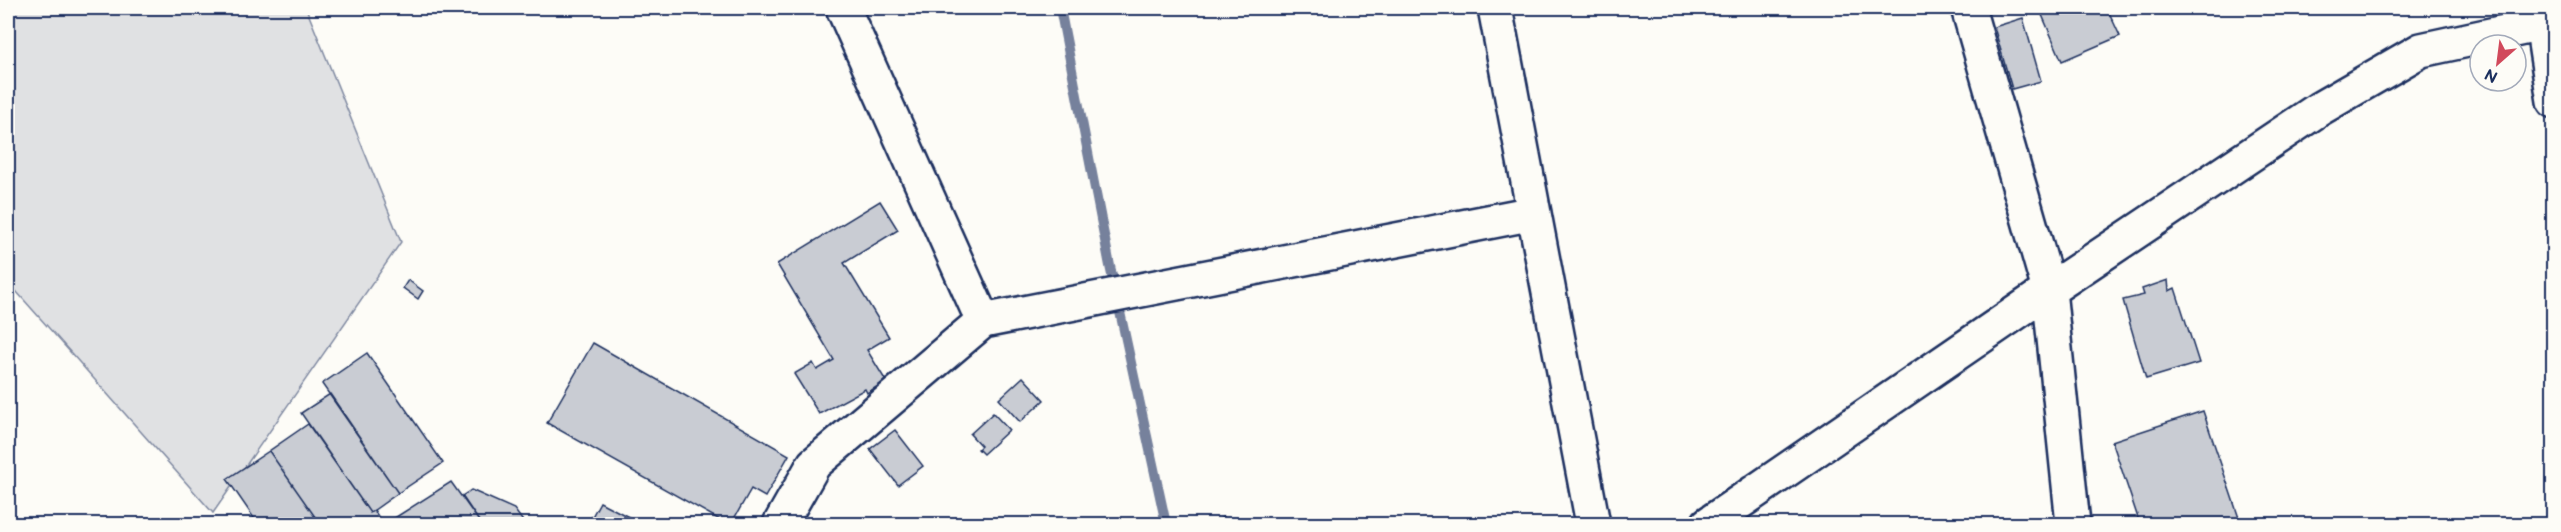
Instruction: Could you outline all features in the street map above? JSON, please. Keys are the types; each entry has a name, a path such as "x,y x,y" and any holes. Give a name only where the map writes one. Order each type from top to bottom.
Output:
{"street":[{"path":"843,8 983,321"},
{"path":"1495,8 1593,525"},
{"path":"1968,8 2049,290 2073,525"},
{"path":"1708,525 2049,290 2319,109 2421,50 2546,19 2553,101"},
{"path":"780,525 814,464 983,321 1534,213"}],"shaded area":[{"path":"8,8 306,8 401,242 213,513 8,282"}],"building":[{"path":"2039,8 2107,8 2120,36 2062,61"},
{"path":"2023,18 2041,81 2012,89 1994,27"},
{"path":"880,201 898,230 844,263 889,337 867,350 886,381 867,393 865,389 819,414 794,374 813,363 817,370 834,360 777,264"},
{"path":"408,280 423,291 418,299 403,288"},
{"path":"2168,280 2169,291 2175,288 2199,363 2146,379 2123,300 2144,295 2142,289"},
{"path":"593,343 789,455 765,497 751,489 731,524 727,524 547,423"},
{"path":"367,353 443,463 398,493 322,384"},
{"path":"1023,377 1044,400 1020,422 999,399"},
{"path":"330,394 398,493 370,513 301,413"},
{"path":"2203,411 2241,524 2140,524 2112,441"},
{"path":"993,413 1009,430 983,454 978,449 981,446 970,434"},
{"path":"308,424 370,513 374,510 383,524 320,524 269,451"},
{"path":"895,430 923,466 898,485 870,449"},
{"path":"269,451 320,524 258,524 227,479"},
{"path":"451,482 481,524 397,524 393,519"},
{"path":"471,490 514,509 525,524 481,524 462,496"},
{"path":"600,502 642,524 588,524"},
{"path":"1223,517 1227,524 1210,524"}],"waterway":[{"path":"1060,8 1110,266 1166,524"}]}
